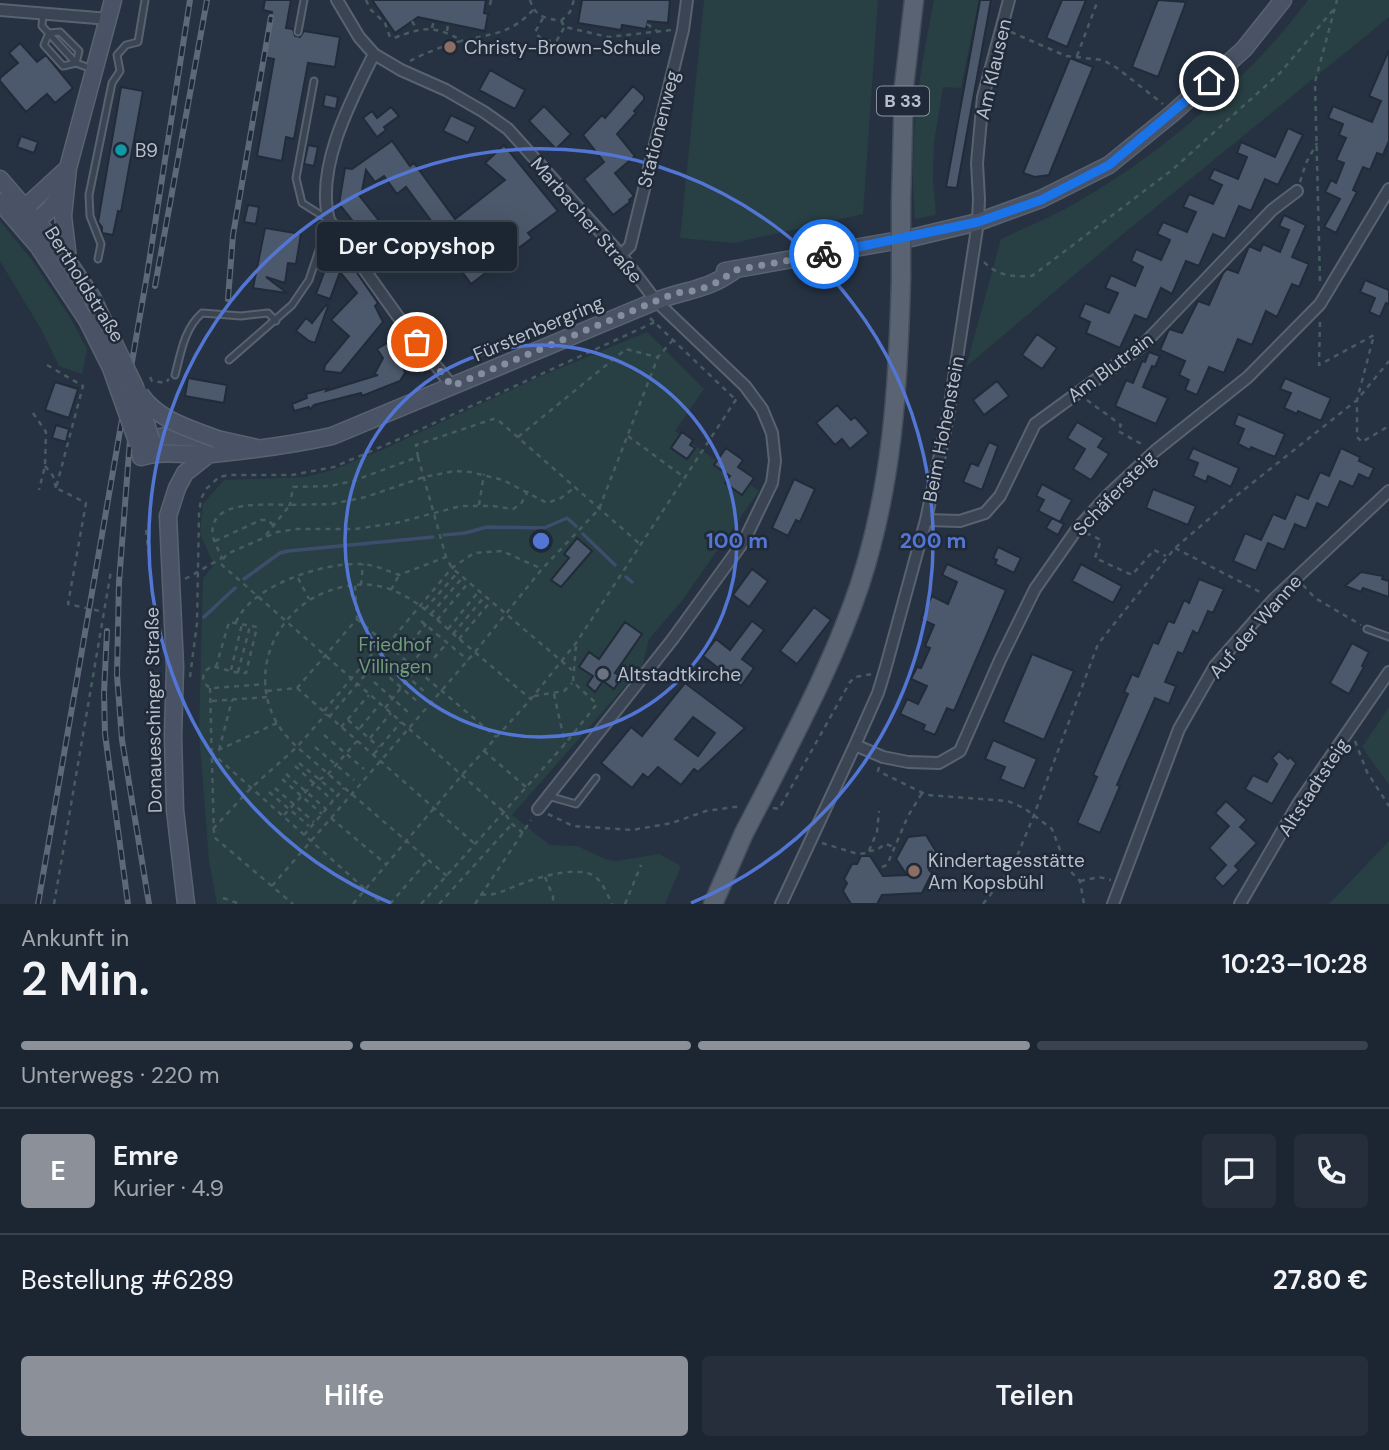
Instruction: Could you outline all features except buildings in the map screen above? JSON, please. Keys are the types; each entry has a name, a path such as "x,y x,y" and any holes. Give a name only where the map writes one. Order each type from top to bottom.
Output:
{"main road":[{"name":"B 33","path":"713,904 744,833 834,653 860,584 887,478 897,405 904,86 914,0"}],"street":[{"path":"68,259 63,216 68,168 113,0"},
{"path":"337,0 359,37 374,54 354,94 333,150 325,191 329,220 404,325 452,386"},
{"name":"Stationenweg","path":"621,255 630,246 687,0"},
{"name":"Am Klausen","path":"978,222 977,163 983,97 1009,0"},
{"name":"Fürstenbergring","path":"257,448 295,445 332,436 676,293 699,290 720,281 735,270 911,238 978,222 1041,200 1109,165 1173,113 1244,49 1283,0"},
{"path":"0,10 109,19"},
{"name":"Marbacher Straße","path":"374,54 484,111 508,129 621,255 656,301 745,386 762,409 772,433 775,461 772,483 744,541 672,640 538,809"},
{"path":"20,212 68,168"},
{"name":"Bertholdstraße","path":"0,179 20,212 68,259 92,297 135,387 143,447"},
{"name":"Schäfersteig","path":"855,745 883,757 908,762 939,763 960,751 1035,589 1077,529 1108,495 1155,451 1248,377 1320,304 1389,189"},
{"path":"32,226 65,190"},
{"name":"Am Blutrain","path":"926,520 960,521 985,513 1000,496 1035,424 1142,346 1272,210 1297,191"},
{"name":"Bertholdstraße","path":"0,202 20,212"},
{"name":"Beim Hohenstein","path":"781,904 855,745 885,670 926,520 948,417 978,222"},
{"name":"Bertholdstraße","path":"32,226 87,320 111,368 143,447"},
{"path":"135,387 146,403 170,421 218,439 257,448"},
{"path":"143,447 164,436 218,439"},
{"path":"143,447 154,453 209,454 257,448"},
{"name":"Donaueschinger Straße","path":"186,904 175,810 175,667 168,516 185,473 209,454"},
{"name":"Auf der Wanne","path":"1113,904 1179,729 1215,666 1274,600 1389,491"},
{"name":"Altstadtsteig","path":"1240,904 1298,804 1389,672"}],"lane":[{"path":"98,259 101,244 90,216 89,195 112,83 120,71 117,55 125,45 138,42 145,0"},
{"path":"298,32 304,0"},
{"path":"43,13 43,26 76,63 95,70"},
{"path":"49,33 44,45 63,66 76,63"},
{"path":"100,50 117,55"},
{"path":"229,360 292,305 309,280 329,220 303,203 296,178 314,81"},
{"path":"174,375 186,334 202,313 241,316 268,313 276,321"},
{"path":"1367,629 1389,637"},
{"path":"548,796 576,804 596,778"}],"path":[{"path":"366,0 370,9 385,23 390,37 398,37 401,31 432,28 447,32 463,41"},
{"path":"530,0 533,10 543,18 561,21 565,27 592,35 618,37 657,31 647,24"},
{"path":"561,21 570,12 574,0"},
{"path":"1076,57 1098,0"},
{"path":"1337,0 1315,82 1320,365 1374,335 1357,400 1357,437 1362,442 1389,426"},
{"path":"370,9 376,5"},
{"path":"974,253 1000,273 1016,277 1032,276 1172,170 1280,73 1334,9"},
{"path":"401,70 409,61 421,55 463,41 489,37 516,26 533,10"},
{"path":"447,32 450,12 456,13"},
{"path":"543,18 536,32 542,39 550,42 557,40 565,27"},
{"path":"432,28 434,20"},
{"path":"412,21 417,30"},
{"path":"1001,27 1066,56 1103,60 1173,113"},
{"path":"1297,191 1306,163 1317,143"},
{"path":"189,686 197,623 201,499 212,482 219,477 292,475 334,467 655,322 736,400 576,643 532,698 462,775 353,904"},
{"path":"272,886 475,652 542,569 599,509 658,357 674,340"},
{"path":"517,437 626,349 658,357"},
{"path":"983,904 1013,866 1098,644 1175,548 1357,400 1389,361"},
{"path":"47,365 83,386 56,488"},
{"path":"150,377 152,381 164,383 174,375"},
{"path":"1078,394 1121,425 1118,431 1155,451"},
{"path":"33,413 46,432 45,466 39,490"},
{"path":"572,670 452,568 446,557 416,445 493,419 498,420 641,545"},
{"path":"628,436 685,478"},
{"path":"264,537 290,505 293,487 330,486 353,481 418,457"},
{"path":"45,466 53,476 56,488"},
{"path":"523,833 512,824 504,812 222,565 213,528 217,518 230,509 254,505 332,504 366,497 424,477 455,471 484,474 503,480 547,503 561,498 575,487"},
{"path":"479,505 484,474"},
{"path":"56,488 86,502 68,604 104,612"},
{"path":"179,583 222,558 277,532 296,529 355,529 396,523 447,508 479,505 513,509 521,504 528,491"},
{"path":"215,541 261,520 268,520 274,526"},
{"path":"1077,529 1101,540 1096,558 1132,575 1154,550 1167,557"},
{"path":"145,530 152,584"},
{"path":"1175,548 1274,600"},
{"path":"327,714 351,679 421,606 452,568 474,553 491,550 510,553 542,569"},
{"path":"391,590 399,575 446,557"},
{"path":"236,622 257,596 297,576 324,568 363,564 377,566 399,575"},
{"path":"361,585 363,564"},
{"path":"54,904 111,571"},
{"path":"425,610 458,572"},
{"path":"297,576 309,600"},
{"path":"431,615 463,577"},
{"path":"1296,578 1315,598 1367,629"},
{"path":"437,620 469,582"},
{"path":"267,691 297,688 356,619 355,585"},
{"path":"447,876 297,747 276,723 266,684 267,656 275,636 285,621 309,600 334,589 361,585 391,590 409,597 532,698 564,691 573,682"},
{"path":"447,629 479,591"},
{"path":"453,634 485,596"},
{"path":"459,639 491,601"},
{"path":"356,619 497,737"},
{"path":"421,621 468,660"},
{"path":"216,667 227,623 236,622 257,627 247,672 216,667 208,667 204,672 204,682 210,688 211,702 214,837 293,904"},
{"path":"230,670 242,624"},
{"path":"405,650 426,624"},
{"path":"238,672 250,626"},
{"path":"411,665 437,634"},
{"path":"421,673 447,643"},
{"path":"421,904 565,744 597,704 573,682 576,643"},
{"path":"213,829 251,788 297,747 358,684 386,644"},
{"path":"390,662 426,693"},
{"path":"385,708 416,669"},
{"path":"770,807 779,808 850,682 855,677 885,670"},
{"path":"382,671 418,702"},
{"path":"374,682 410,713"},
{"path":"210,688 266,684"},
{"path":"297,688 475,844"},
{"path":"554,694 565,744"},
{"path":"341,727 369,695"},
{"path":"211,702 268,697"},
{"path":"219,750 232,700"},
{"path":"359,729 380,704"},
{"path":"369,739 391,713"},
{"path":"348,720 379,747"},
{"path":"373,755 401,722"},
{"path":"212,754 276,723"},
{"path":"1350,729 1367,772 1389,806"},
{"path":"324,735 364,769"},
{"path":"282,816 314,783 328,774 357,741"},
{"path":"315,747 354,780"},
{"path":"484,751 526,787"},
{"path":"212,754 382,904"},
{"path":"883,757 878,771 922,793 1008,801 1034,815 1052,829 1067,869 1080,881 1084,904"},
{"path":"299,762 338,795"},
{"path":"295,766 333,800"},
{"path":"286,774 326,809"},
{"path":"282,779 322,814"},
{"path":"275,788 314,822"},
{"path":"304,835 344,788"},
{"path":"269,792 310,827"},
{"path":"882,867 887,866 908,816 922,793"},
{"path":"475,904 538,809 573,826 632,830 672,823 706,811 746,806"},
{"path":"869,851 877,832 879,811"},
{"path":"331,818 387,865"},
{"path":"439,904 512,824"},
{"path":"812,839 858,854 877,850 886,844 895,847"},
{"path":"390,904 428,860"},
{"path":"625,904 641,864"},
{"path":"481,894 494,895 545,877 576,871 593,875 612,904"},
{"path":"545,877 553,896 553,904"},
{"path":"1080,881 1099,877 1121,883"},
{"path":"223,898 240,904"}],"green space":[{"path":"704,0 878,0 863,214 734,243 680,238"},
{"path":"934,0 979,0 961,88 943,87 934,143 936,215 915,219 913,163 916,109"},
{"path":"1308,0 1389,0 1389,17 1112,243 966,367 1001,239 1098,190 1165,143 1197,117 1257,60"},
{"path":"0,221 32,260 71,319 87,349 82,374 59,366 41,329 0,261"},
{"name":"Friedhof Villingen","path":"647,332 704,389 675,431 759,491 681,602 649,639 642,667 512,815 550,845 577,846 616,861 659,854 681,866 665,904 217,904 209,861 199,733 203,578 214,565 200,534 203,504 224,480 305,477 332,470 384,449 534,379"},
{"path":"1389,707 1389,785 1362,747"},
{"path":"1389,841 1389,904 1329,904"}],"waterway":[{"path":"444,535 487,527 544,528 567,518 576,526"},
{"path":"583,534 615,565"},
{"path":"244,579 280,553 288,551 433,537"},
{"path":"626,577 632,582"},
{"path":"204,617 235,588"}],"railway":[{"path":"38,904 147,275 190,0"},
{"path":"155,286 207,0"},
{"path":"228,299 233,235 271,17"},
{"path":"131,427 119,582 117,675 122,740 149,904"},
{"path":"107,631 105,734 128,904"}],"way so far":[{"path":"417,342 452,386 676,293 699,290 720,281 735,270 824,254"}],"place":[{"name":"Christy-Brown-Schule","path":"450,47"},
{"name":"B9","path":"121,150"},
{"name":"Der Copyshop","path":"417,342"},
{"name":"Altstadtkirche","path":"603,674"},
{"name":"Kindertagesstätte Am Kopsbühl","path":"914,871"}],"route":[{"path":"824,254 978,222 1041,200 1109,165 1209,81"}]}
